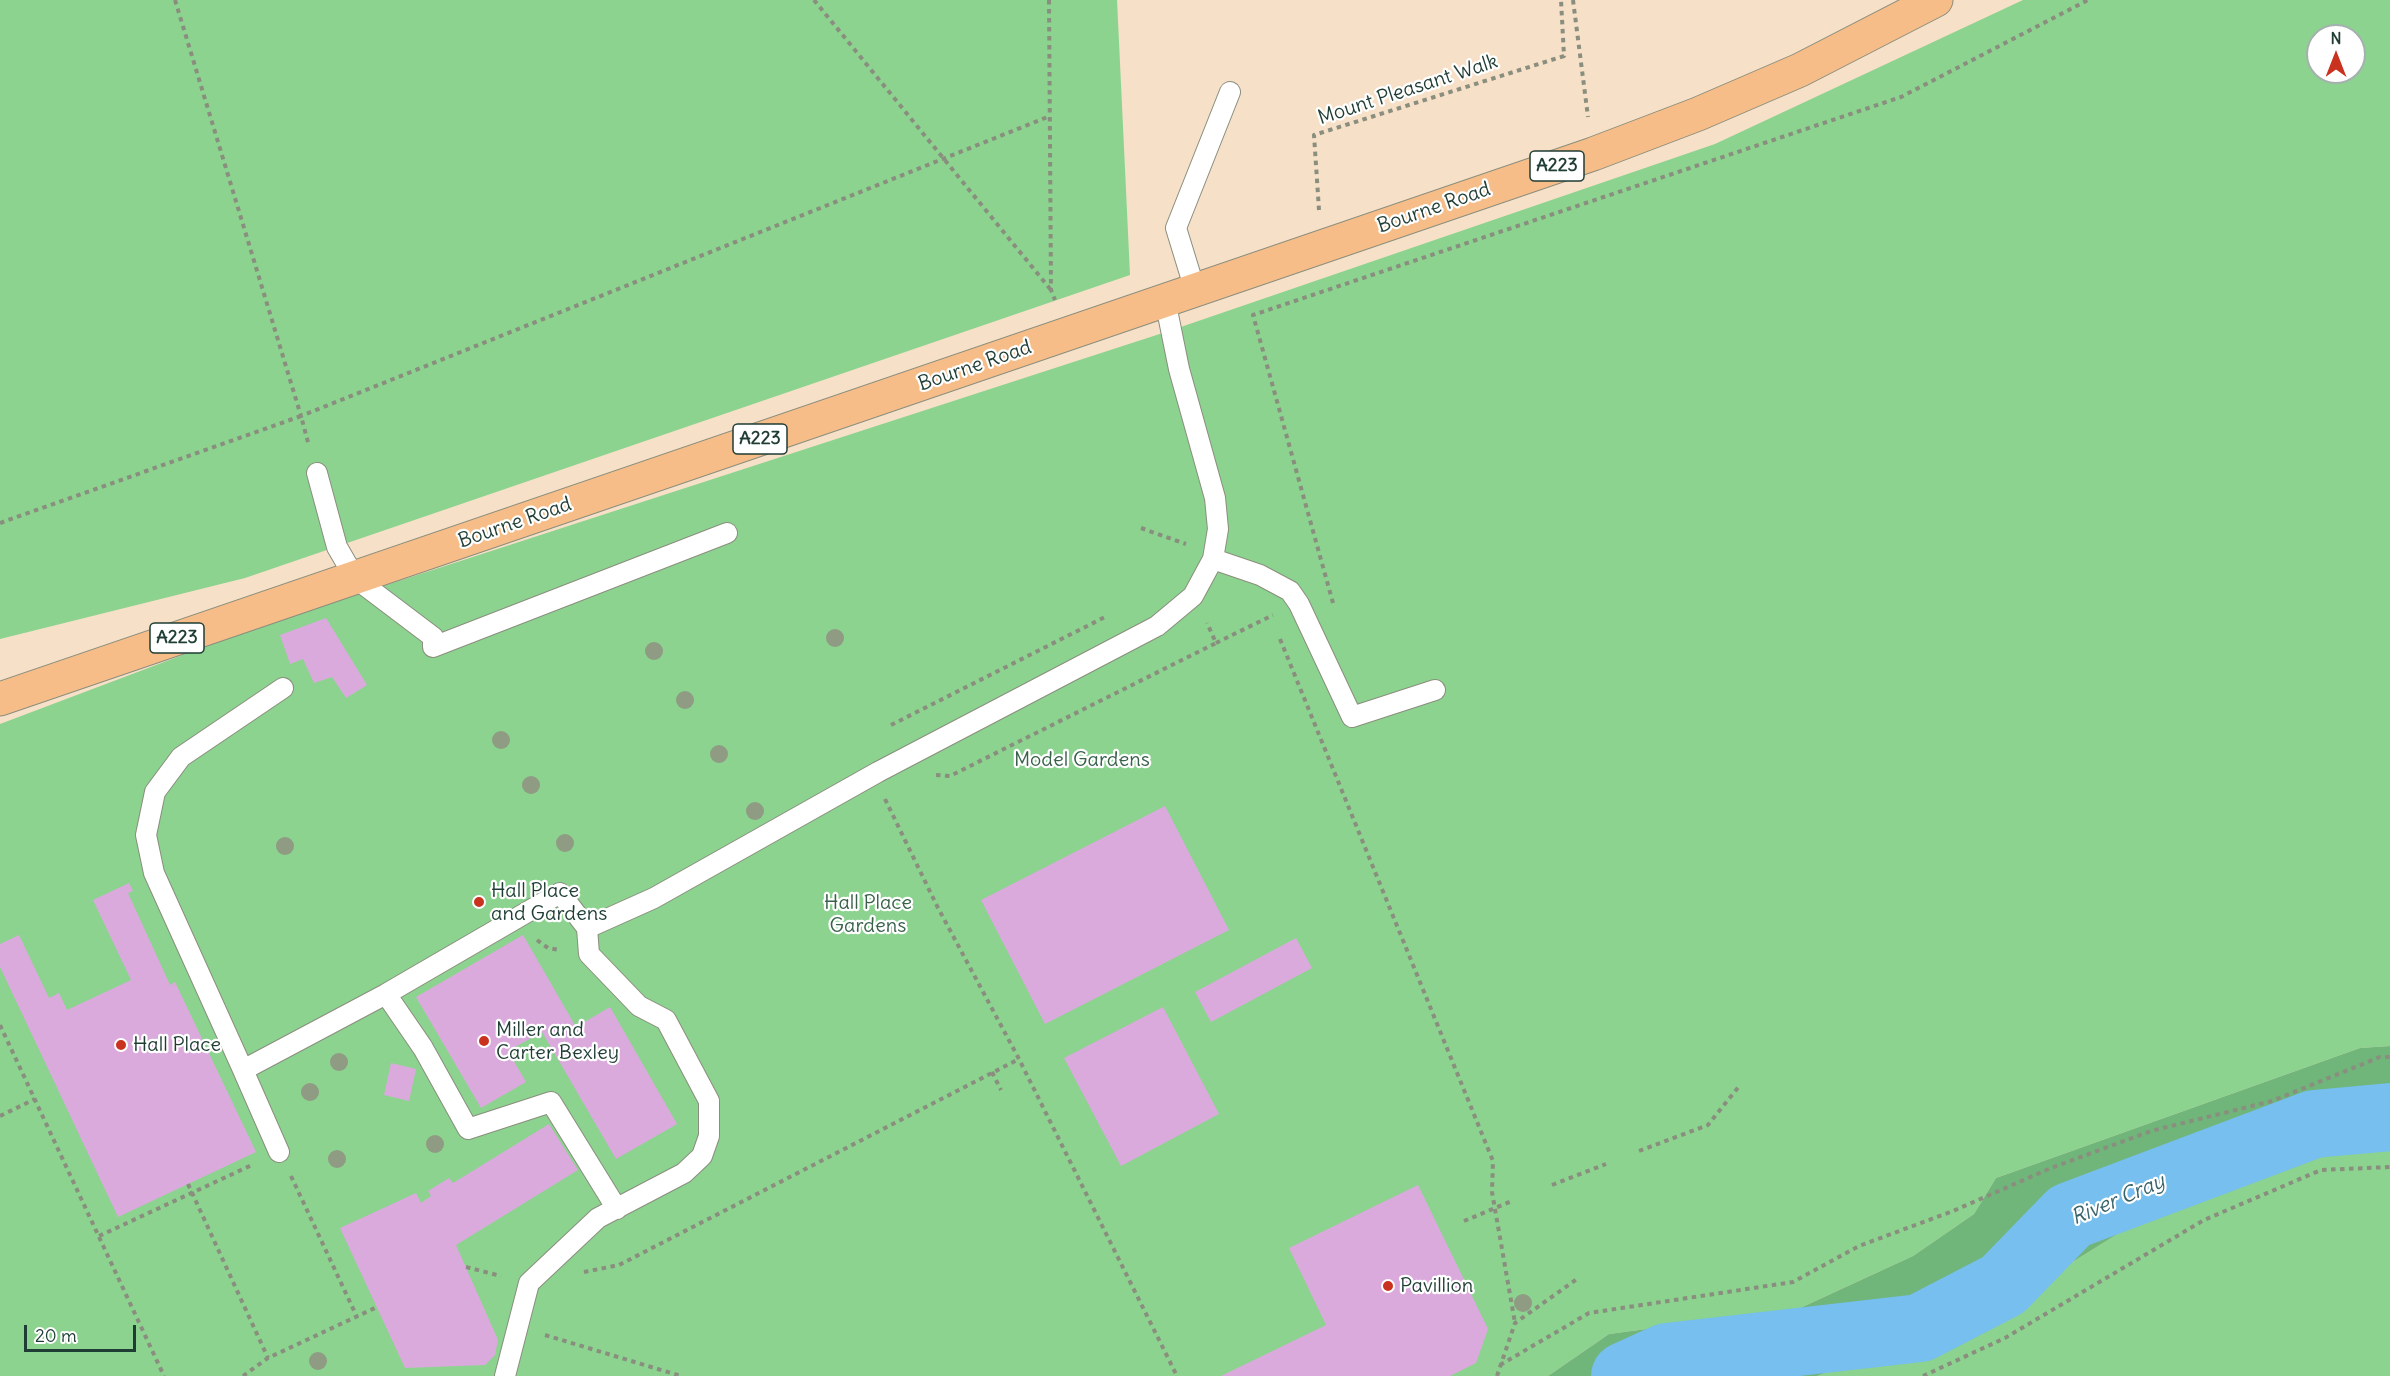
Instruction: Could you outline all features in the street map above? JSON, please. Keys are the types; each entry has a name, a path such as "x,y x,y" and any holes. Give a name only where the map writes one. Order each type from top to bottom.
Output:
{"main road":[{"name":"Bourne Road","path":"0,699 1593,154 1698,114 1800,70 1936,0"}],"lane":[{"path":"1195,290 1176,228 1230,92"},
{"path":"587,928 654,898 878,772 1157,627 1193,596 1213,559 1218,530 1215,498 1179,369 1164,300"},
{"path":"317,473 337,547 355,578 433,636 433,647 728,532"},
{"path":"1213,559 1260,575 1290,591 1299,604 1352,717 1435,690"},
{"path":"279,1152 154,873 146,835 155,792 181,757 283,688"},
{"path":"243,1070 386,994 560,893 587,928 589,954 639,1006 666,1020 709,1101 710,1136 702,1156 684,1173 598,1218 529,1283 506,1371"},
{"path":"386,994 423,1048 468,1129 551,1102 617,1209"}],"path":[{"path":"175,0 301,416"},
{"path":"814,0 1052,290"},
{"path":"1049,0 1052,290 1064,335"},
{"name":"Mount Pleasant Walk","path":"1322,246 1314,135 1564,56 1562,0"},
{"path":"1573,0 1593,154"},
{"path":"1334,604 1253,315 1901,97 2088,0"},
{"path":"0,523 301,416 1050,116"},
{"path":"1141,528 1192,546"},
{"path":"891,725 1111,614"},
{"path":"1271,616 1275,627"},
{"path":"1279,638 1493,1161 1494,1208 1515,1323 1497,1376"},
{"path":"884,796 937,906 1019,1059 1177,1376"},
{"path":"0,1025 164,1376"},
{"path":"1500,1365 1589,1313 1793,1282 1859,1246 1953,1211 2051,1167 2151,1131 2272,1101 2380,1057 2390,1057"},
{"path":"466,1267 529,1283 619,1265 1019,1059"},
{"path":"992,1072 1001,1090"},
{"path":"1639,1151 1708,1125 1740,1085"},
{"path":"0,1116 35,1099"},
{"path":"99,1236 279,1152 357,1317"},
{"path":"1552,1185 1606,1164"},
{"path":"1923,1376 2005,1338 2204,1220 2321,1170 2390,1167"},
{"path":"188,1184 268,1359"},
{"path":"1464,1221 1512,1201"},
{"path":"1515,1323 1576,1279"},
{"path":"243,1376 268,1359 377,1307"},
{"path":"542,1334 681,1376"}],"green space":[{"path":"0,0 1117,0 1130,275 245,578 0,639"},
{"path":"2023,0 2390,0 2390,1046 2360,1048 1996,1178 1974,1214 1913,1256 1798,1309 1609,1334 1548,1376 0,1376 0,724 254,628 1172,330 1715,144"},
{"path":"2390,1046 2390,1140 2363,1137 2161,1207 2005,1304 1817,1376 1548,1376 1609,1334 1798,1309 1913,1256 1974,1214 1996,1178 2360,1048"},
{"path":"2363,1137 2390,1140 2390,1376 1817,1376 2005,1304 2161,1207"}],"building":[{"path":"326,618 367,685 346,698 332,677 314,683 303,659 290,664 280,635"},
{"path":"1165,806 1229,930 1045,1024 981,900"},
{"name":"Hall Place","path":"129,883 133,891 128,893 170,985 175,982 256,1152 118,1217 0,967 0,944 19,935 49,998 59,993 67,1010 131,980 93,900"},
{"name":"Miller and Carter Bexley","path":"523,935 576,1027 610,1007 677,1124 616,1159 542,1032 508,1051 526,1082 481,1108 416,997"},
{"path":"1296,938 1312,968 1211,1022 1195,992"},
{"path":"1163,1007 1219,1114 1121,1166 1064,1058"},
{"path":"391,1063 416,1069 409,1101 384,1095"},
{"path":"549,1124 578,1170 456,1245 498,1340 495,1355 485,1365 405,1368 340,1228 416,1193 421,1203 431,1196 428,1191 449,1178 453,1183"},
{"name":"Pavillion","path":"1418,1185 1488,1329 1476,1363 1450,1376 1221,1376 1326,1325 1289,1248"}],"waterway":[{"name":"River Cray","path":"1625,1376 1667,1357 1920,1328 2003,1285 2070,1216 2314,1124 2390,1117"}],"place":[{"name":"Hall Place and Gardens","path":"479,902"},
{"name":"Miller and Carter Bexley","path":"484,1041"},
{"name":"Hall Place","path":"121,1045"},
{"name":"Pavillion","path":"1388,1286"}],"park label":[{"name":"Model Gardens","path":"1082,760"},
{"name":"Hall Place Gardens","path":"868,914"}]}
